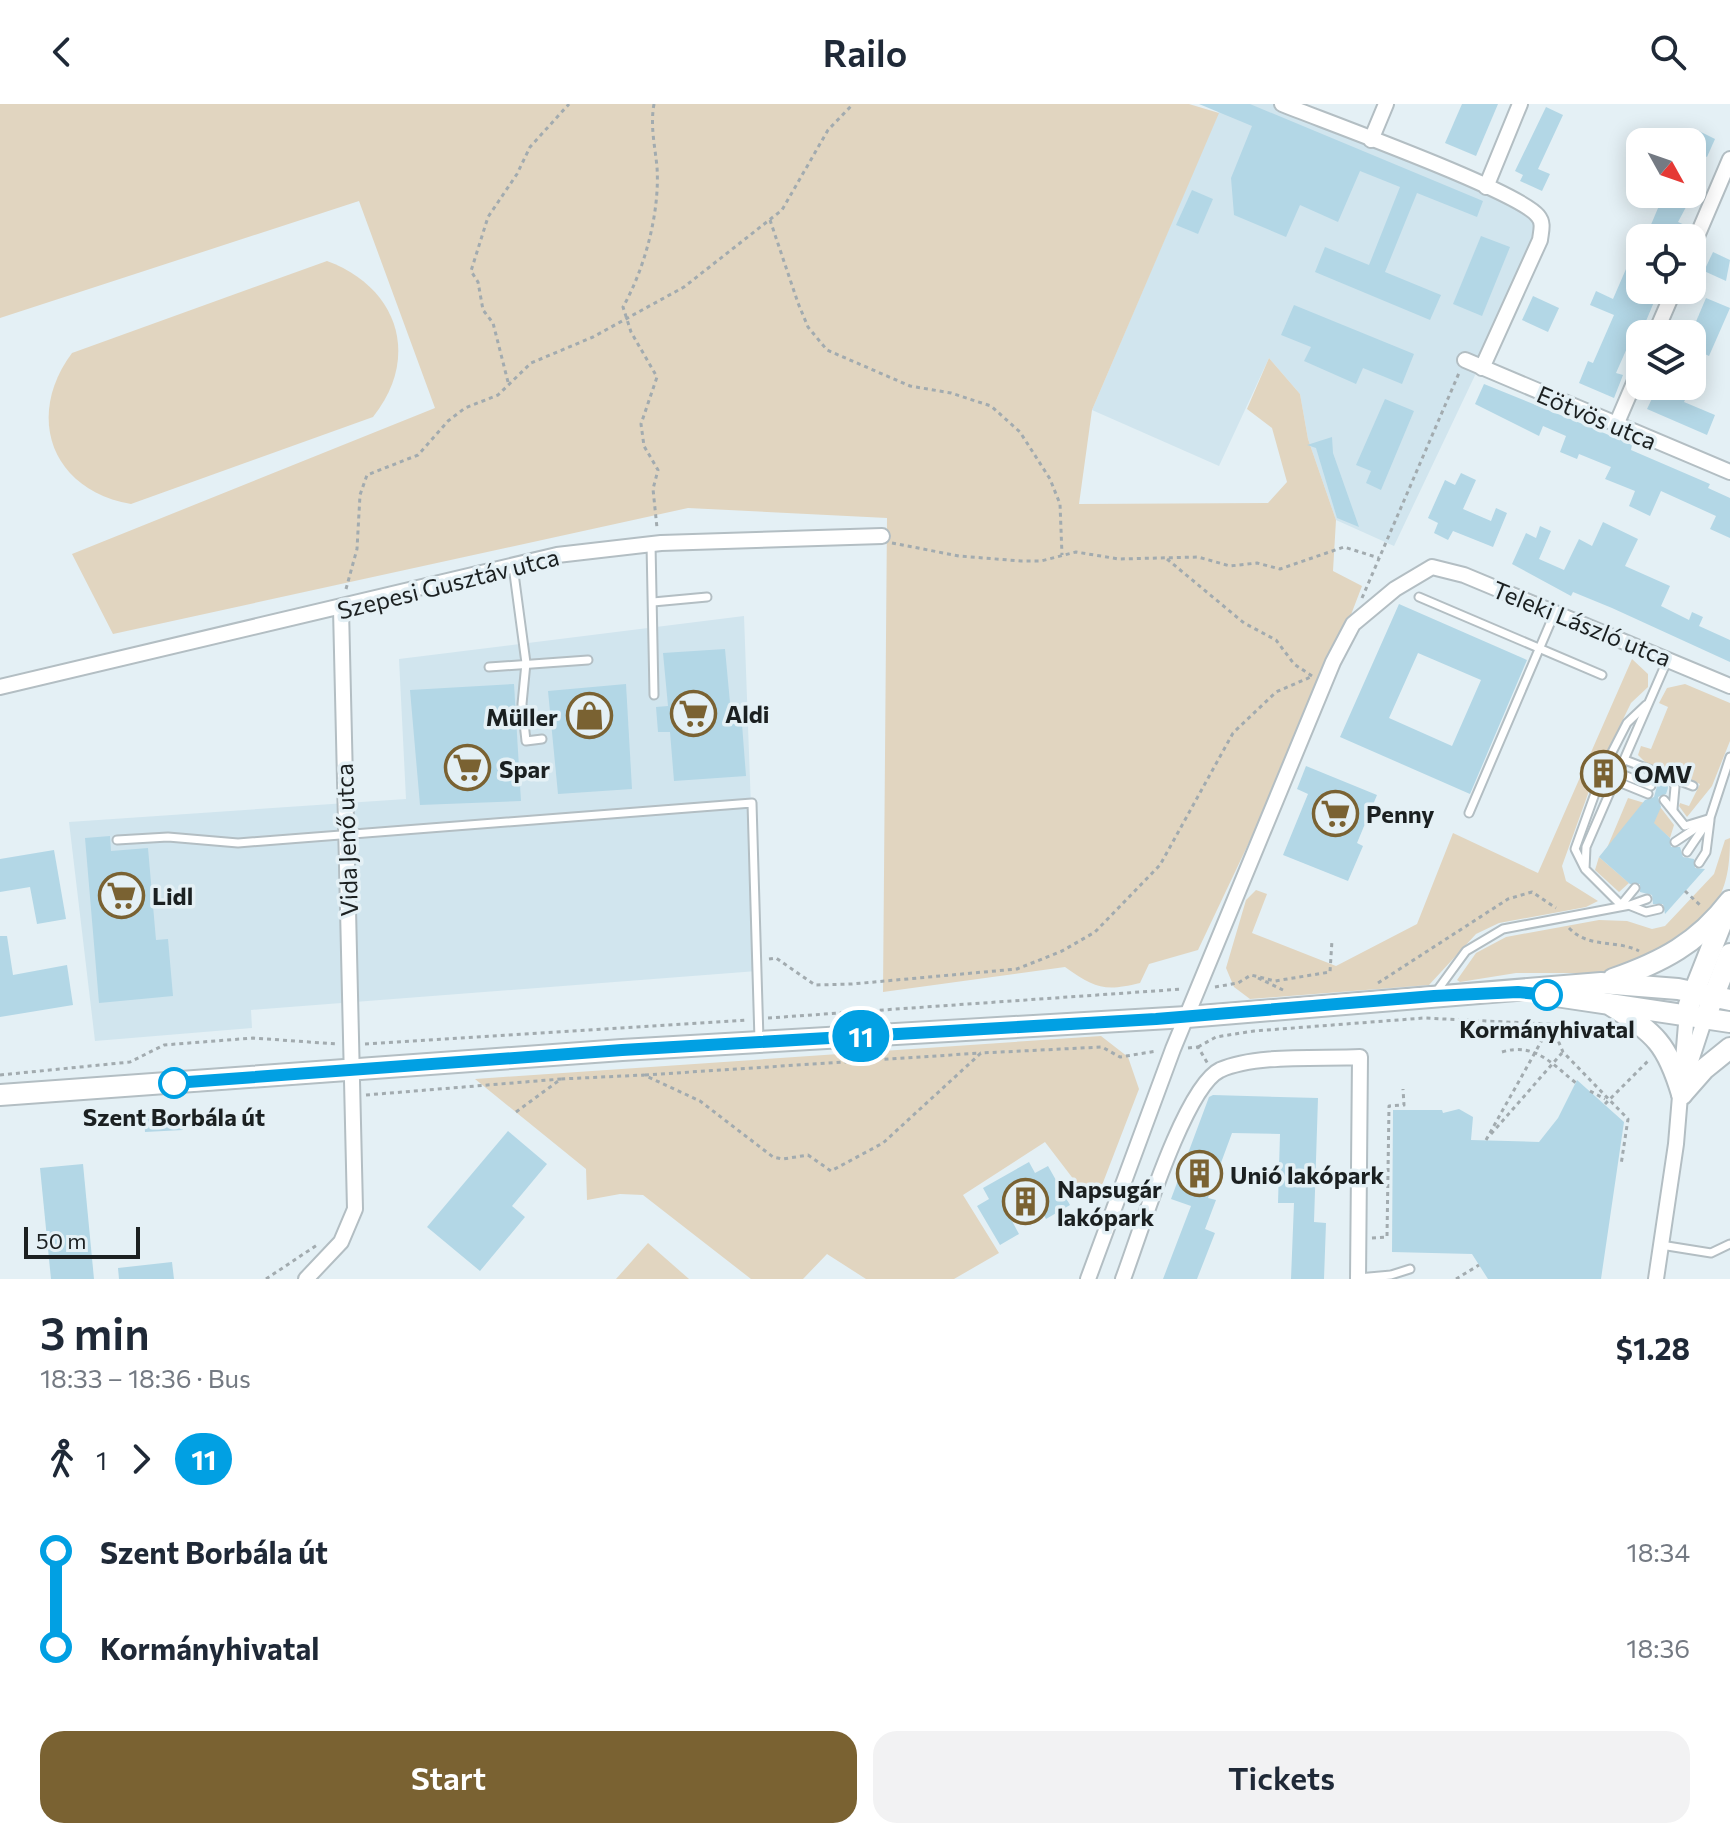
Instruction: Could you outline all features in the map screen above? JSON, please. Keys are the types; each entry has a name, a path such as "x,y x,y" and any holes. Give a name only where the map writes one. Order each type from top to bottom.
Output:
{"street":[{"path":"1282,104 1486,187 1526,206 1542,223 1540,240 1482,368"},
{"path":"1371,140 1386,104"},
{"path":"1486,187 1520,104"},
{"path":"1702,224 1730,159"},
{"name":"Eötvös utca","path":"1465,360 1730,472"},
{"path":"1616,425 1627,400"},
{"name":"Szepesi Gusztáv utca","path":"0,687 341,609 557,555 656,544 882,536"},
{"name":"Teleki László utca","path":"1353,624 1395,589 1432,567 1464,575 1730,686"},
{"name":"Vida Jenő utca","path":"306,1279 341,1242 355,1209 341,609"},
{"path":"1088,1279 1173,1049 1319,678 1353,624"},
{"path":"1692,992 1730,901"},
{"path":"1603,992 1666,960 1711,925 1730,901"},
{"path":"1656,1279 1682,1094 1709,1006 1730,954"},
{"path":"0,1095 622,1050 1187,1017 1518,992 1692,992 1730,1022"},
{"path":"1603,992 1709,1006"},
{"path":"1603,992 1662,1042 1682,1094"},
{"path":"1682,1094 1704,1069 1730,1048"},
{"path":"1123,1279 1189,1106 1215,1074 1241,1063 1360,1057 1358,1279"}],"lane":[{"path":"654,695 656,544"},
{"path":"513,566 526,663 522,704 526,741 542,739"},
{"path":"653,602 707,597"},
{"path":"1419,597 1602,675"},
{"path":"1469,813 1555,612"},
{"path":"1585,869 1586,847 1668,659"},
{"path":"489,667 588,660"},
{"path":"1609,758 1627,723 1649,703"},
{"path":"1699,863 1706,852 1710,818 1730,757"},
{"path":"1625,760 1693,786"},
{"path":"1618,777 1649,790"},
{"path":"1672,778 1668,797 1685,826 1710,818"},
{"path":"1597,788 1575,849 1585,869 1625,905 1646,912 1659,909"},
{"path":"117,840 168,837 238,843 752,803 760,1044"},
{"path":"1675,842 1710,818"},
{"path":"1687,852 1710,818"},
{"path":"1625,905 1635,888"},
{"path":"1434,996 1466,951 1503,929 1647,899"},
{"path":"1661,1245 1711,1253 1729,1247"},
{"path":"1358,1279 1410,1269"}],"path":[{"path":"509,383 493,323 483,310 478,282 471,271 473,255 488,217 510,186 530,147 569,104"},
{"path":"654,104 654,200 646,260 623,307 631,332 657,377 641,424 644,446 658,470 653,500 656,544"},
{"path":"341,609 357,549 360,495 367,475 418,455 448,421 465,408 498,395 531,363 629,319 684,287 782,210 828,130 853,104"},
{"path":"770,220 808,327 827,350 910,386 951,393 991,406 1020,432 1050,479 1060,504 1062,555"},
{"path":"1353,624 1465,360"},
{"path":"882,536 892,543 959,556 1041,561 1076,552 1119,559 1198,557 1230,566 1257,563 1280,569 1344,547 1379,558"},
{"path":"1167,559 1244,623 1276,640 1294,664 1319,678"},
{"path":"756,960 776,958 815,985 852,984 1017,969 1062,951 1095,932 1160,865 1233,733 1276,692 1319,678"},
{"path":"1685,891 1701,906"},
{"path":"0,1075 130,1062 164,1045 253,1038 270,1042 353,1044 1227,986 1251,975 1275,981 1330,972 1332,940"},
{"path":"354,1095 981,1053 1102,1047 1120,1057 1198,1047 1216,1037 1254,1031 1424,1018 1613,1027"},
{"path":"1551,1024 1486,1140 1563,1052"},
{"path":"1551,1024 1563,1052 1628,1119 1621,1165"},
{"path":"188,1035 189,1043"},
{"path":"1198,1047 1215,1074"},
{"path":"1502,1052 1514,1048 1536,1050 1576,1083"},
{"path":"644,1075 700,1101 773,1157 783,1159 808,1155 831,1171 883,1143 981,1053"},
{"path":"516,1112 561,1079"},
{"path":"1365,1238 1387,1237 1389,1106 1404,1105 1403,1089"},
{"path":"1590,1091 1608,1101"},
{"path":"266,1279 325,1240"},
{"path":"1456,1279 1479,1265"}],"shaded area":[{"path":"0,104 1189,104 1219,113 1092,410 1079,504 1268,503 1287,482 1272,428 1247,409 1269,358 1300,394 1308,439 1336,520 1333,571 1362,586 1326,680 1198,950 1149,964 1140,983 1117,987 1092,984 1065,967 883,992 887,518 688,508 113,634 72,554 435,408 359,201 0,318"},
{"path":"1222,104 1289,104 1545,211 1478,369 1394,546 1336,520 1308,439 1300,394 1269,358 1219,466 1092,410"},
{"path":"327,261 371,288 395,326 398,348 396,371 388,394 373,417 131,504 104,496 81,483 65,467 54,447 49,425 50,401 58,377 72,353"},
{"path":"744,616 757,971 251,1010 252,1028 95,1041 69,822 406,799 399,659"},
{"path":"1632,659 1648,674 1648,687 1631,703 1605,756 1602,755 1562,866 1566,881 1598,901 1586,907 1499,923 1476,934 1429,985 1250,999 1234,987 1226,968 1246,900 1256,890 1267,894 1252,933 1336,966 1417,924 1453,833 1538,873"},
{"path":"1685,684 1730,703 1730,741 1712,786 1687,817 1680,803 1689,806 1700,784 1646,763 1638,755 1641,746 1651,749 1668,707 1659,703 1667,688"},
{"path":"1628,798 1661,808 1674,825 1670,838 1640,811 1607,848"},
{"path":"1730,838 1726,878 1714,905 1693,926 1662,950 1655,951 1653,961 1603,973 1516,973 1457,980 1476,953 1506,937 1599,920 1627,921 1652,929 1665,926 1714,874 1725,840"},
{"path":"1599,857 1629,883 1619,892 1595,870"},
{"path":"1101,1036 1128,1057 1139,1089 1094,1206 1045,1142 963,1195 999,1253 954,1279 866,1279 827,1254 803,1279 751,1279 643,1195 620,1194 587,1200 586,1169 475,1079"},
{"path":"648,1243 689,1279 616,1279"}],"building":[{"path":"1199,104 1250,104 1483,201 1477,217 1417,193 1385,272 1441,295 1430,320 1315,272 1325,247 1369,265 1400,187 1360,171 1338,222 1300,205 1286,237 1234,215 1231,178 1252,126"},
{"path":"1462,104 1498,104 1476,156 1445,143"},
{"path":"1546,107 1563,115 1538,169 1550,174 1542,191 1520,181 1523,175 1515,171"},
{"path":"1706,134 1715,139 1706,157"},
{"path":"1192,190 1213,199 1198,234 1176,225"},
{"path":"1658,208 1686,208 1678,222 1682,224 1651,224"},
{"path":"1481,236 1510,247 1482,316 1453,304"},
{"path":"1713,252 1730,260 1726,281 1706,272"},
{"path":"1626,269 1626,304 1653,304 1646,320 1626,320 1626,350 1616,373 1623,375 1614,398 1579,383 1588,361 1593,363 1614,315 1590,305 1596,291 1613,299"},
{"path":"1533,296 1559,308 1548,332 1522,320"},
{"path":"1706,298 1730,308 1709,356 1706,355 1706,320 1697,320"},
{"path":"1294,305 1414,354 1402,384 1363,368 1356,384 1304,361 1311,347 1281,335"},
{"path":"1484,384 1632,445 1631,450 1710,484 1708,488 1730,498 1730,538 1710,529 1716,516 1661,491 1650,516 1629,506 1635,491 1605,479 1611,467 1579,454 1577,459 1560,452 1566,436 1543,426 1539,436 1475,404"},
{"path":"1385,399 1414,411 1381,490 1366,483 1371,471 1356,465"},
{"path":"1651,400 1685,400 1715,415 1707,435 1647,409"},
{"path":"1332,437 1333,453 1359,527 1337,518 1316,448 1307,445"},
{"path":"1461,473 1476,480 1463,509 1491,521 1496,508 1507,513 1493,547 1453,531 1448,540 1434,533 1438,523 1428,518 1445,480 1455,485"},
{"path":"1603,522 1638,539 1625,566 1670,586 1661,606 1689,620 1692,612 1703,617 1699,626 1730,640 1730,662 1612,608 1573,592 1571,596 1512,564 1526,533 1536,538 1540,526 1551,531 1539,559 1564,570 1579,539 1592,546"},
{"path":"1399,604 1527,660 1470,794 1340,737","holes":["1418,653 1481,680 1452,746 1389,718"]},
{"name":"Aldi","path":"725,649 732,724 742,724 746,776 674,781 670,732 658,732 656,707 668,706 663,653"},
{"name":"Spar","path":"514,684 521,801 420,805 410,690"},
{"name":"Müller","path":"626,684 632,789 558,794 548,691"},
{"name":"OMV","path":"1602,754 1607,764 1616,761 1603,791 1600,782 1589,784"},
{"name":"Penny","path":"1306,766 1377,795 1357,843 1363,846 1348,881 1283,855 1308,794 1297,789"},
{"name":"OMV","path":"1654,778 1667,783 1668,788 1666,794 1658,797 1661,807 1654,823 1670,838 1671,847 1680,847 1683,857 1694,859 1695,868 1705,869 1665,914 1663,904 1653,904 1652,895 1640,892 1640,884 1630,884 1599,857 1645,800 1654,797 1657,786"},
{"name":"Lidl","path":"110,836 111,851 148,848 156,940 168,939 173,996 99,1003 85,838"},
{"path":"54,850 66,919 37,924 30,887 0,892 0,859"},
{"path":"0,936 7,936 13,975 67,965 73,1005 0,1017"},
{"path":"1577,1080 1624,1122 1601,1279 1488,1279 1472,1254 1392,1252 1393,1110 1442,1110 1443,1113 1459,1109 1473,1117 1471,1140 1539,1142 1558,1118"},
{"name":"Unió lakópark","path":"1209,1097 1318,1098 1314,1222 1326,1223 1324,1279 1291,1279 1294,1203 1278,1203 1280,1134 1232,1133 1208,1198 1216,1200 1205,1229 1215,1233 1197,1279 1163,1279 1191,1206 1171,1199"},
{"path":"183,1114 183,1130 145,1132 144,1116"},
{"path":"508,1131 547,1164 512,1206 525,1217 480,1271 427,1227"},
{"name":"Napsugár lakópark","path":"1029,1162 1035,1173 1048,1166 1070,1205 1046,1219 1039,1206 1012,1221 1019,1234 1000,1245 977,1206 989,1199 983,1188"},
{"path":"83,1164 94,1279 51,1279 40,1168"},
{"path":"172,1262 174,1279 119,1279 118,1268"}],"bus line":[{"name":"11","path":"174,1083 622,1050 1156,1019 1434,996 1518,992 1547,995"}],"place":[{"name":"Aldi","path":"694,713"},
{"name":"Müller","path":"589,716"},
{"name":"Spar","path":"468,768"},
{"name":"OMV","path":"1603,773"},
{"name":"Penny","path":"1335,813"},
{"name":"Lidl","path":"121,895"},
{"name":"Kormányhivatal","path":"1547,995"},
{"name":"Szent Borbála út","path":"174,1083"},
{"name":"Unió lakópark","path":"1199,1174"},
{"name":"Napsugár lakópark","path":"1026,1202"}]}
